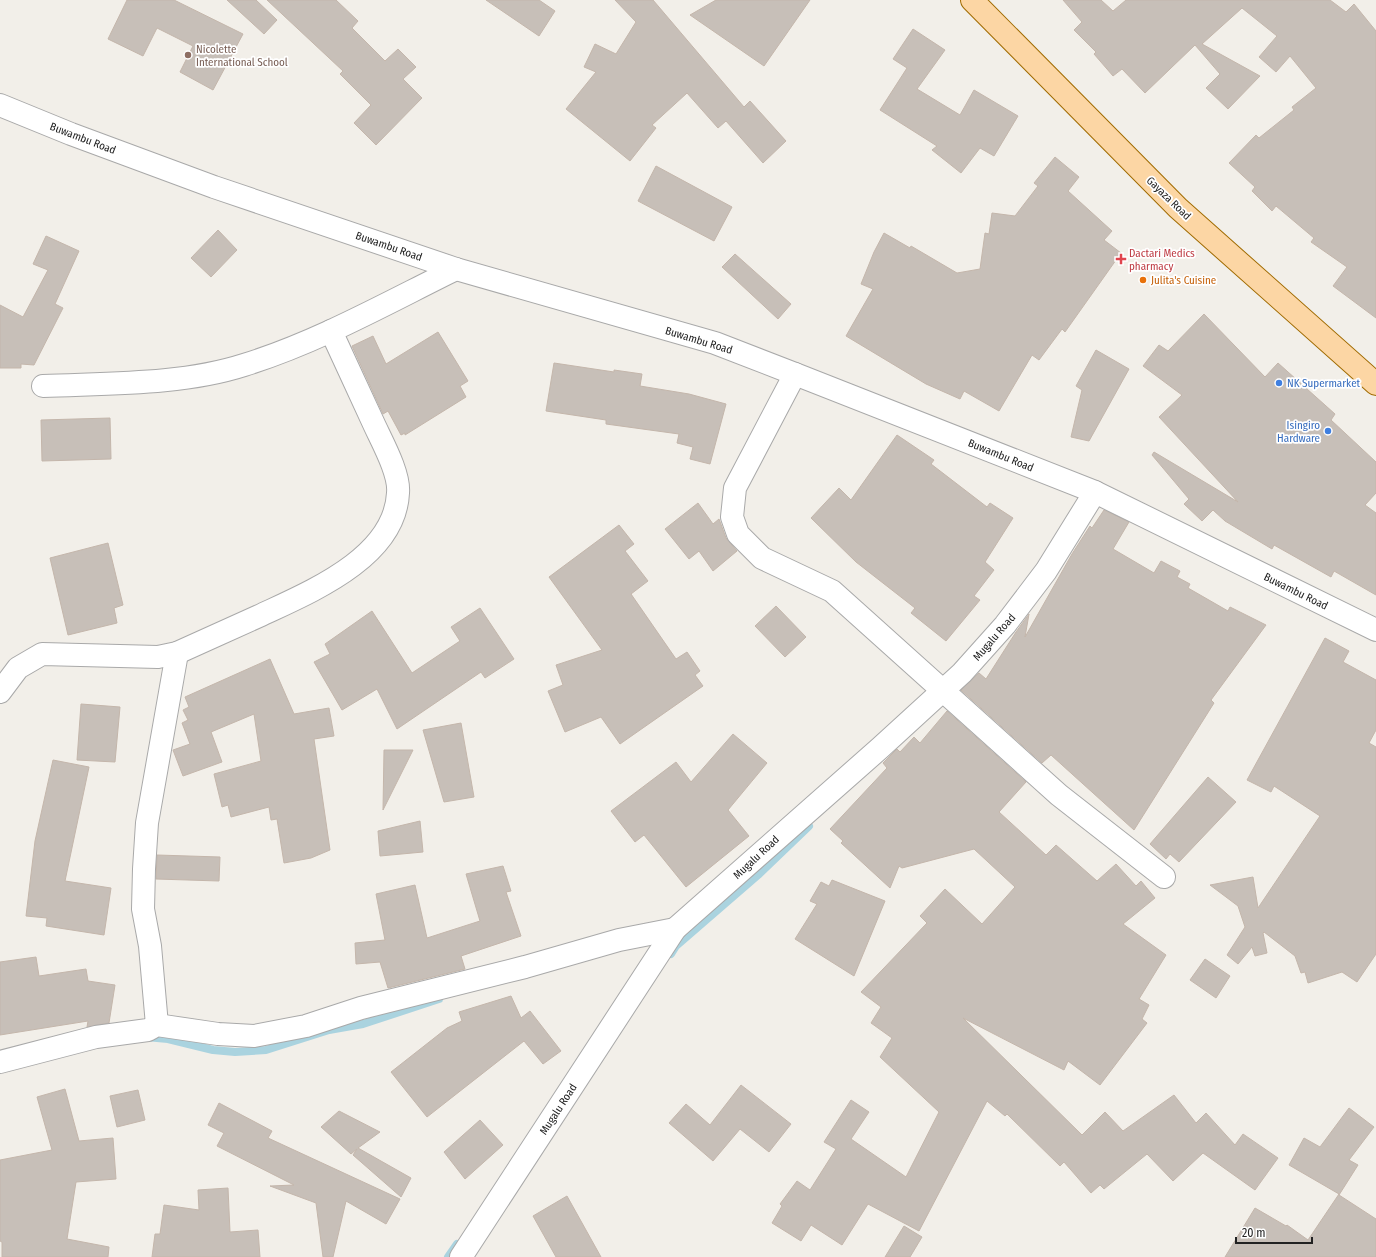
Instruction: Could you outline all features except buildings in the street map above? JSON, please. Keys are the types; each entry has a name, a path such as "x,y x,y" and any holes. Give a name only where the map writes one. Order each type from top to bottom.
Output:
{"main road":[{"name":"Gayaza Road","path":"972,0 1178,208 1376,384"}],"street":[{"name":"Buwambu Road","path":"0,105 71,134 214,186 456,269 715,344 796,374 1095,492 1376,630"},
{"path":"43,386 138,382 192,376 244,365 331,331 456,269"},
{"path":"0,692 18,668 42,654 158,657 176,653 298,598 337,576 364,556 383,536 394,513 398,492 392,464 331,331"},
{"path":"796,374 735,488 732,517 738,534 762,558 832,591 1059,795 1164,877"},
{"name":"Mugalu Road","path":"461,1257 675,929 880,748 962,673 1005,625 1046,571 1095,492"},
{"path":"156,1025 150,946 143,909 144,869 147,824 176,653"},
{"path":"0,1062 96,1037 148,1030 156,1025 218,1034 254,1036 306,1026 361,1008 524,967 619,940 675,929"}],"waterway":[{"path":"671,954 676,946 758,875 809,826"},
{"path":"146,1037 168,1039 213,1050 235,1052 266,1050 329,1030 363,1024 439,999"},
{"path":"448,1257 457,1244"}],"place":[{"name":"Nicolette International School","path":"188,55"},
{"name":"Dactari Medics pharmacy","path":"1121,259"},
{"name":"Julita's Cuisine","path":"1143,280"},
{"name":"NK Supermarket","path":"1279,383"},
{"name":"Isingiro Hardware","path":"1328,431"}]}
